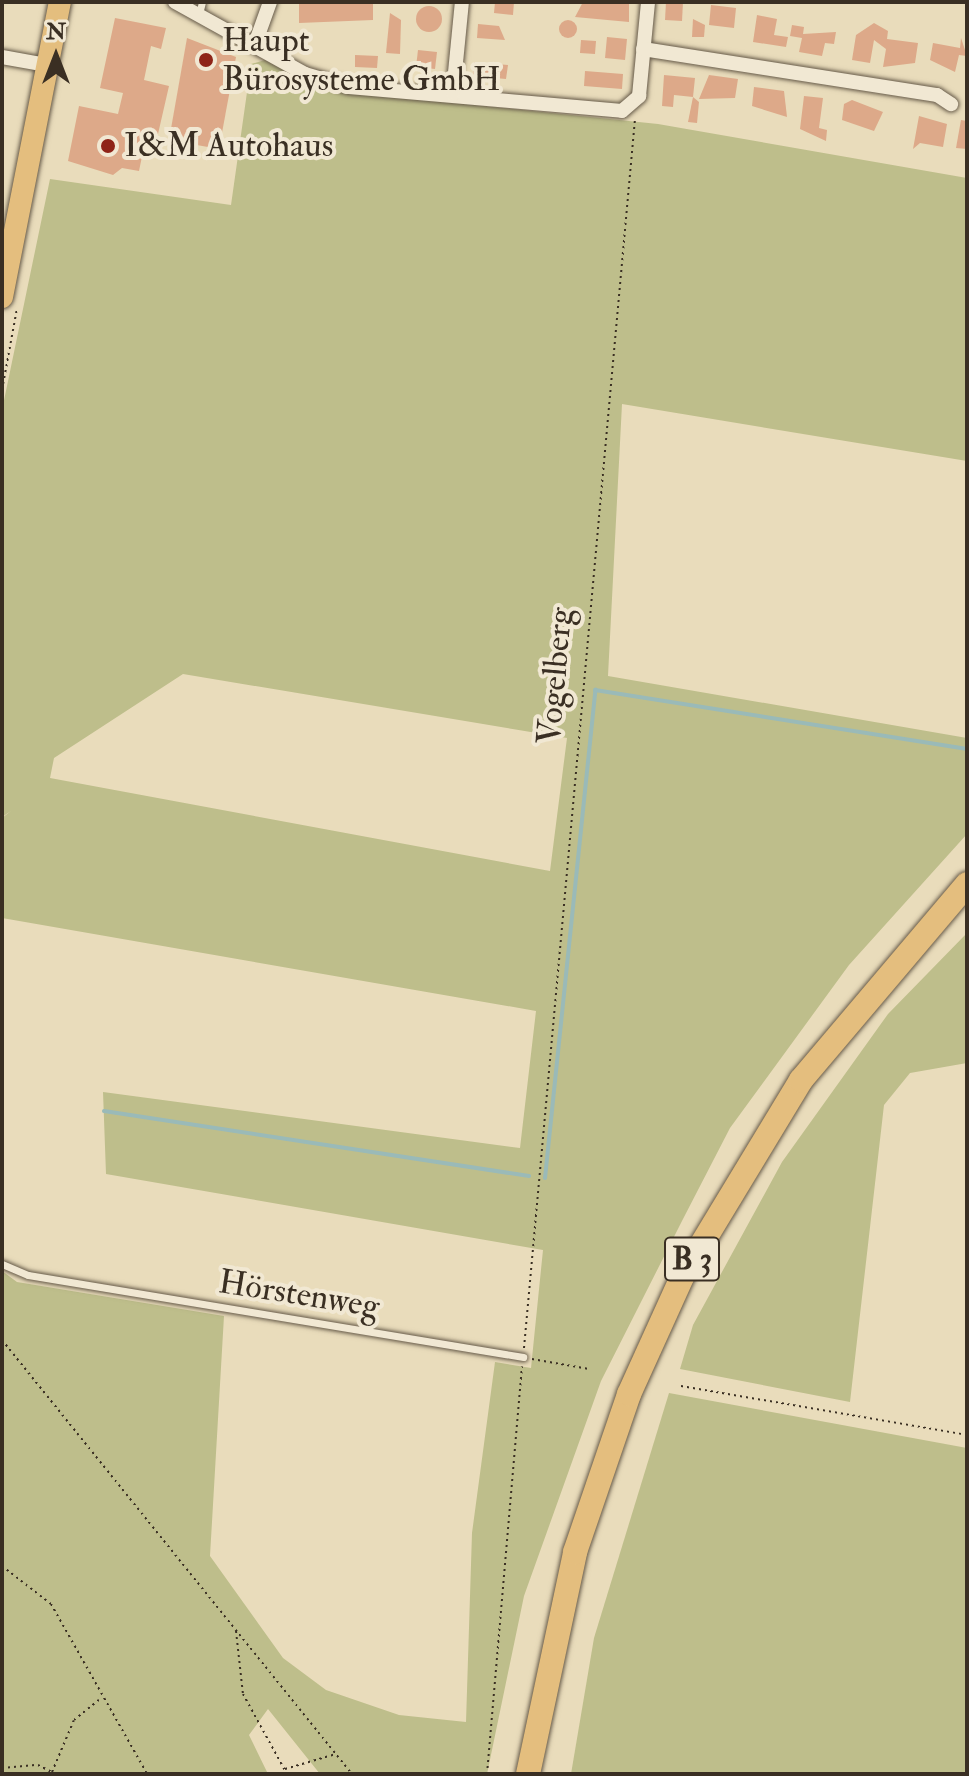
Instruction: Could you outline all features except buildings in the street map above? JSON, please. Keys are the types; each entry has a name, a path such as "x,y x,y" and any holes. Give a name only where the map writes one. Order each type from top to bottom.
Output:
{"highway":[{"name":"B 3","path":"528,1774 575,1552 629,1394 683,1275 801,1080 967,884"}],"main road":[{"path":"2,297 60,2"}],"street":[{"path":"175,2 200,8 305,74 349,87 634,106 648,2"},
{"path":"255,44 270,2"},
{"path":"453,93 462,2"},
{"path":"643,49 922,93 951,104"},
{"path":"2,57 47,65"}],"lane":[{"name":"Hörstenweg","path":"2,1264 28,1275 523,1357"}],"path":[{"name":"Vogelberg","path":"487,1774 634,106"},
{"path":"2,1340 352,1774"},
{"path":"523,1357 589,1369"},
{"path":"681,1386 967,1435"},
{"path":"2,1566 51,1604 100,1699 147,1774"},
{"path":"236,1630 243,1694 287,1774"},
{"path":"2,1768 38,1765 52,1772 74,1720 100,1699"},
{"path":"284,1769 336,1754"}],"green space":[{"path":"265,60 320,89 658,124 967,178 967,461 622,404 608,676 967,738 967,834 849,965 730,1128 683,1219 601,1381 524,1596 487,1774 320,1774 268,1709 249,1735 268,1774 2,1774 2,1271 17,1282 224,1316 210,1556 283,1658 326,1690 399,1715 466,1722 472,1533 495,1362 531,1368 543,1250 106,1174 103,1092 520,1148 536,1011 2,918 2,818 11,811 2,817 2,410 50,179 231,205 251,64","holes":["183,674 567,738 550,871 50,778 54,758"]},
{"path":"967,933 967,1063 910,1073 884,1105 850,1402 680,1369 693,1325 782,1162 888,1014"},
{"path":"669,1393 967,1448 967,1774 571,1774 594,1638"}],"waterway":[{"path":"545,1178 595,690 967,749"},
{"path":"104,1111 529,1176"}],"place":[{"name":"Haupt Bürosysteme GmbH","path":"206,60"},
{"name":"I&M Autohaus","path":"108,146"}]}
